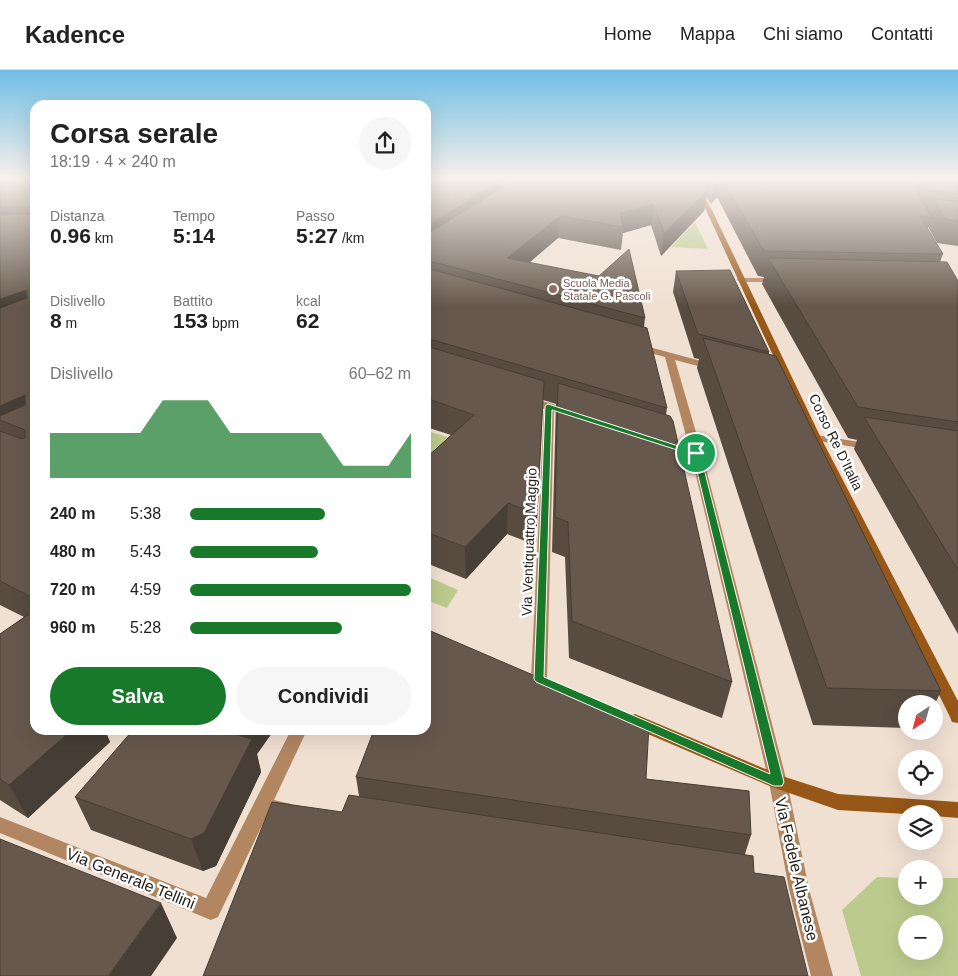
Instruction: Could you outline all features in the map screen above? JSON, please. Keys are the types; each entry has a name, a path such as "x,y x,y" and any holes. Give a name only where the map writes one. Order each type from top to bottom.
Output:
{"main road":[{"name":"Corso Re D'Italia","path":"714,221 788,387 816,438 958,717"},
{"path":"522,672 558,687"},
{"path":"622,715 778,782 838,802 958,810"}],"street":[{"path":"742,280 792,281"},
{"path":"632,345 726,371"},
{"name":"Via Fedele Albanese","path":"669,356 696,453 778,782 789,888 822,976"},
{"path":"520,398 586,418"},
{"name":"Via Ventiquattro Maggio","path":"539,679 548,406"},
{"path":"816,438 882,448"},
{"path":"650,439 696,453"},
{"path":"297,735 262,806 301,812"},
{"name":"Via Generale Tellini","path":"0,825 211,910 262,806"}],"green space":[{"path":"695,222 708,249 671,247"},
{"path":"431,432 448,437 431,456"},
{"path":"431,578 458,590 447,608 431,602"},
{"path":"877,877 898,878 898,905 943,905 943,878 958,878 958,976 861,976 842,910"}],"building":[{"path":"0,221 30,221 30,596 0,581 0,431 23,439 25,437 25,430 0,420 0,416 25,405 25,395 0,406 0,308 27,298 27,290 0,299"},
{"path":"448,221 553,221 507,258 599,276 629,249 645,318 431,261 431,232"},
{"path":"590,221 622,221 623,227"},
{"path":"660,221 676,221 664,233"},
{"path":"747,221 923,221 943,254 764,251"},
{"path":"768,258 947,262 958,281 958,422 858,407"},
{"path":"431,269 647,328 667,408 431,339"},
{"path":"730,270 769,352 698,334 676,271"},
{"path":"703,338 776,356 941,691 827,688"},
{"path":"431,347 544,381 537,514 508,503 465,547 431,534 431,454 474,415 431,400"},
{"path":"558,383 670,416 673,421 732,682 572,621 568,522 555,517"},
{"path":"864,417 958,431 958,570"},
{"path":"30,613 30,735 66,735 9,785 0,779 0,634"},
{"path":"431,631 649,725 646,779 749,791 751,835 356,777 372,735 431,735"},
{"path":"129,735 237,735 252,739 204,833 191,839 75,797"},
{"path":"349,795 753,856 754,873 784,877 808,976 203,976 272,802 342,812"},
{"path":"0,839 161,903 108,976 0,976"}],"place":[{"name":"Scuola Media Statale G. Pascoli","path":"553,289"}],"route":[{"path":"548,406 696,453 778,782 539,679 548,406"}]}
